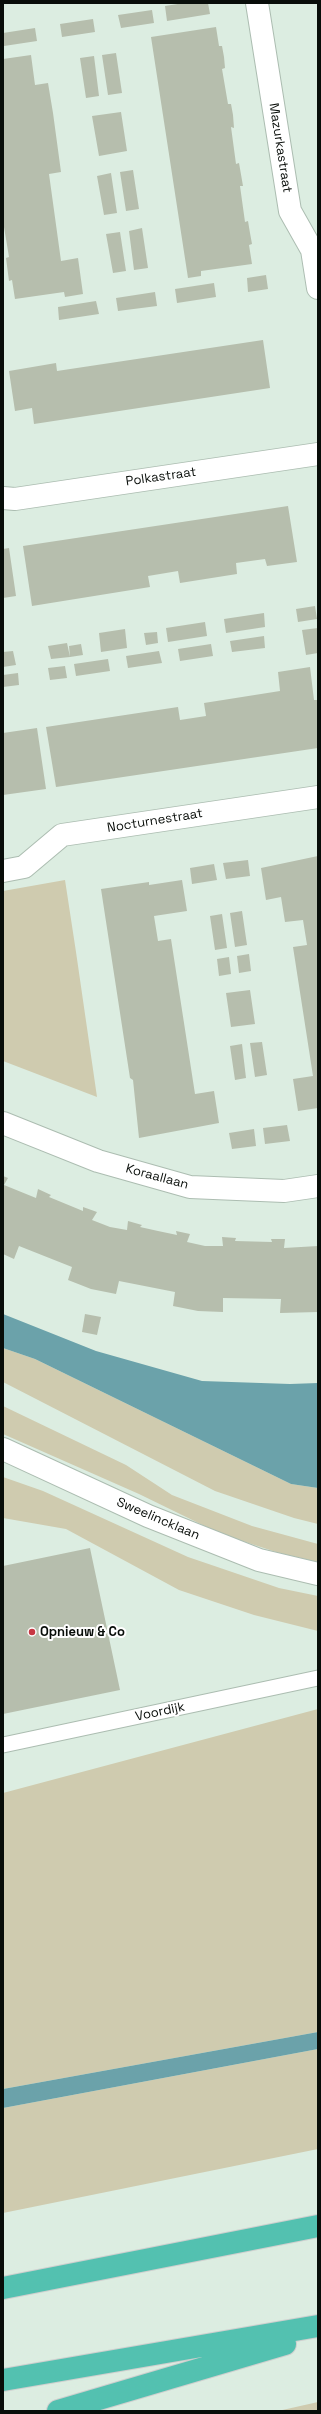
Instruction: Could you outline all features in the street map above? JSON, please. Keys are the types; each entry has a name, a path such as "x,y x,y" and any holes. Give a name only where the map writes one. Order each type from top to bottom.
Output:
{"highway":[{"path":"3,2288 318,2226"},
{"path":"3,2380 318,2326"},
{"path":"58,2411 318,2334"}],"street":[{"name":"Mazurkastraat","path":"257,3 290,211 312,250 318,288"},
{"name":"Polkastraat","path":"3,498 15,499 318,454"},
{"name":"Nocturnestraat","path":"3,871 24,867 62,835 318,797"},
{"name":"Koraallaan","path":"3,1123 98,1161 190,1187 284,1191 318,1186"},
{"name":"Sweelincklaan","path":"3,1449 148,1516 259,1560 318,1574"}],"lane":[{"name":"Voordijk","path":"3,1745 318,1678"}],"shaded area":[{"path":"65,880 97,1097 3,1061 3,891"},
{"path":"3,1348 35,1359 291,1484 318,1488 318,1524 294,1518 215,1491 3,1382"},
{"path":"3,1406 126,1465 172,1495 252,1526 318,1544 318,1562 279,1553 221,1534 139,1494 3,1434"},
{"path":"3,1477 43,1491 188,1557 279,1588 318,1596 318,1631 254,1615 179,1590 66,1529 3,1518"},
{"path":"318,1709 318,2032 3,2089 3,1793"},
{"path":"318,2049 318,2149 3,2213 3,2108"},
{"path":"318,2402 318,2411 278,2411"}],"water":[{"path":"3,1314 96,1351 202,1381 290,1384 318,1383 318,1488 291,1484 35,1359 3,1348"},
{"path":"318,2032 318,2049 3,2108 3,2089"}],"building":[{"path":"184,3 208,3 210,14 167,21 165,6"},
{"path":"152,10 154,23 121,28 118,15"},
{"path":"93,19 95,32 62,37 60,24"},
{"path":"216,27 219,46 222,46 224,57 225,68 222,69 228,104 231,104 233,115 234,128 231,127 236,164 239,163 243,186 240,186 245,222 248,221 252,244 249,245 252,264 201,271 201,276 188,278 151,37"},
{"path":"35,28 37,41 4,46 3,33"},
{"path":"116,53 122,93 108,95 102,55"},
{"path":"31,55 35,85 48,83 53,113 61,172 49,174 61,261 78,258 83,294 65,297 64,292 15,299 12,280 9,281 6,258 9,257 3,221 3,59"},
{"path":"94,56 99,96 86,98 80,58"},
{"path":"121,112 127,151 99,156 92,116"},
{"path":"133,170 139,209 126,211 120,172"},
{"path":"111,173 117,213 104,215 97,176"},
{"path":"142,228 148,268 134,270 129,231"},
{"path":"120,232 126,271 113,273 106,234"},
{"path":"266,275 268,289 248,292 247,278"},
{"path":"214,283 216,297 177,303 175,289"},
{"path":"155,292 157,306 118,311 116,298"},
{"path":"96,301 99,314 59,320 58,307"},
{"path":"263,340 270,388 34,424 32,408 15,411 9,371 56,363 57,371"},
{"path":"288,506 297,562 267,566 265,559 236,563 237,574 180,583 178,571 148,576 150,587 32,606 23,546"},
{"path":"9,548 16,596 3,598 3,549"},
{"path":"315,606 317,619 298,622 296,609"},
{"path":"264,613 265,627 226,633 224,619"},
{"path":"205,622 207,636 168,642 166,628"},
{"path":"318,628 318,653 306,655 302,630"},
{"path":"125,629 127,648 101,652 99,633"},
{"path":"157,632 158,643 146,645 144,633"},
{"path":"264,636 265,648 232,652 230,641"},
{"path":"67,643 70,657 51,659 48,646"},
{"path":"81,644 83,655 70,657 69,646"},
{"path":"211,644 213,656 180,661 178,649"},
{"path":"13,651 16,665 3,667 3,652"},
{"path":"159,651 162,663 128,668 126,656"},
{"path":"108,659 110,671 76,676 74,664"},
{"path":"65,666 67,678 50,680 48,668"},
{"path":"310,667 314,700 317,700 318,705 318,748 56,787 46,727 178,707 180,720 206,716 204,703 280,691 278,672"},
{"path":"18,673 19,685 3,687 3,675"},
{"path":"37,728 46,789 3,795 3,733"},
{"path":"318,856 318,1108 298,1111 293,1079 313,1076 293,947 307,945 303,920 285,922 281,897 266,900 261,868"},
{"path":"248,860 250,876 226,879 223,863"},
{"path":"214,864 217,880 192,884 190,868"},
{"path":"182,880 187,911 154,916 158,941 171,939 195,1094 214,1091 219,1123 139,1138 133,1080 130,1078 101,889 149,882 149,885"},
{"path":"242,911 247,945 235,947 230,913"},
{"path":"222,914 227,948 215,950 210,916"},
{"path":"249,954 251,971 239,973 237,956"},
{"path":"229,957 231,974 219,976 217,959"},
{"path":"250,990 255,1024 231,1027 226,993"},
{"path":"262,1042 267,1075 255,1077 250,1043"},
{"path":"242,1044 246,1078 235,1080 230,1046"},
{"path":"287,1125 290,1141 265,1144 263,1128"},
{"path":"254,1129 256,1146 232,1149 229,1133"},
{"path":"3,1176 8,1178 4,1185 36,1198 38,1189 51,1195 49,1197 83,1211 83,1207 97,1212 92,1220 110,1227 127,1230 128,1221 142,1225 140,1227 177,1235 176,1231 190,1234 187,1242 205,1246 223,1246 222,1237 236,1238 235,1241 272,1242 271,1239 285,1239 284,1248 318,1246 318,1312 280,1313 281,1299 223,1298 223,1312 198,1311 173,1306 175,1292 119,1281 116,1294 91,1289 68,1280 72,1267 19,1246 14,1259 3,1254"},
{"path":"85,1314 101,1317 97,1335 82,1332"},
{"path":"90,1548 120,1690 3,1714 3,1566"}],"place":[{"name":"Opnieuw & Co","path":"32,1632"}]}
